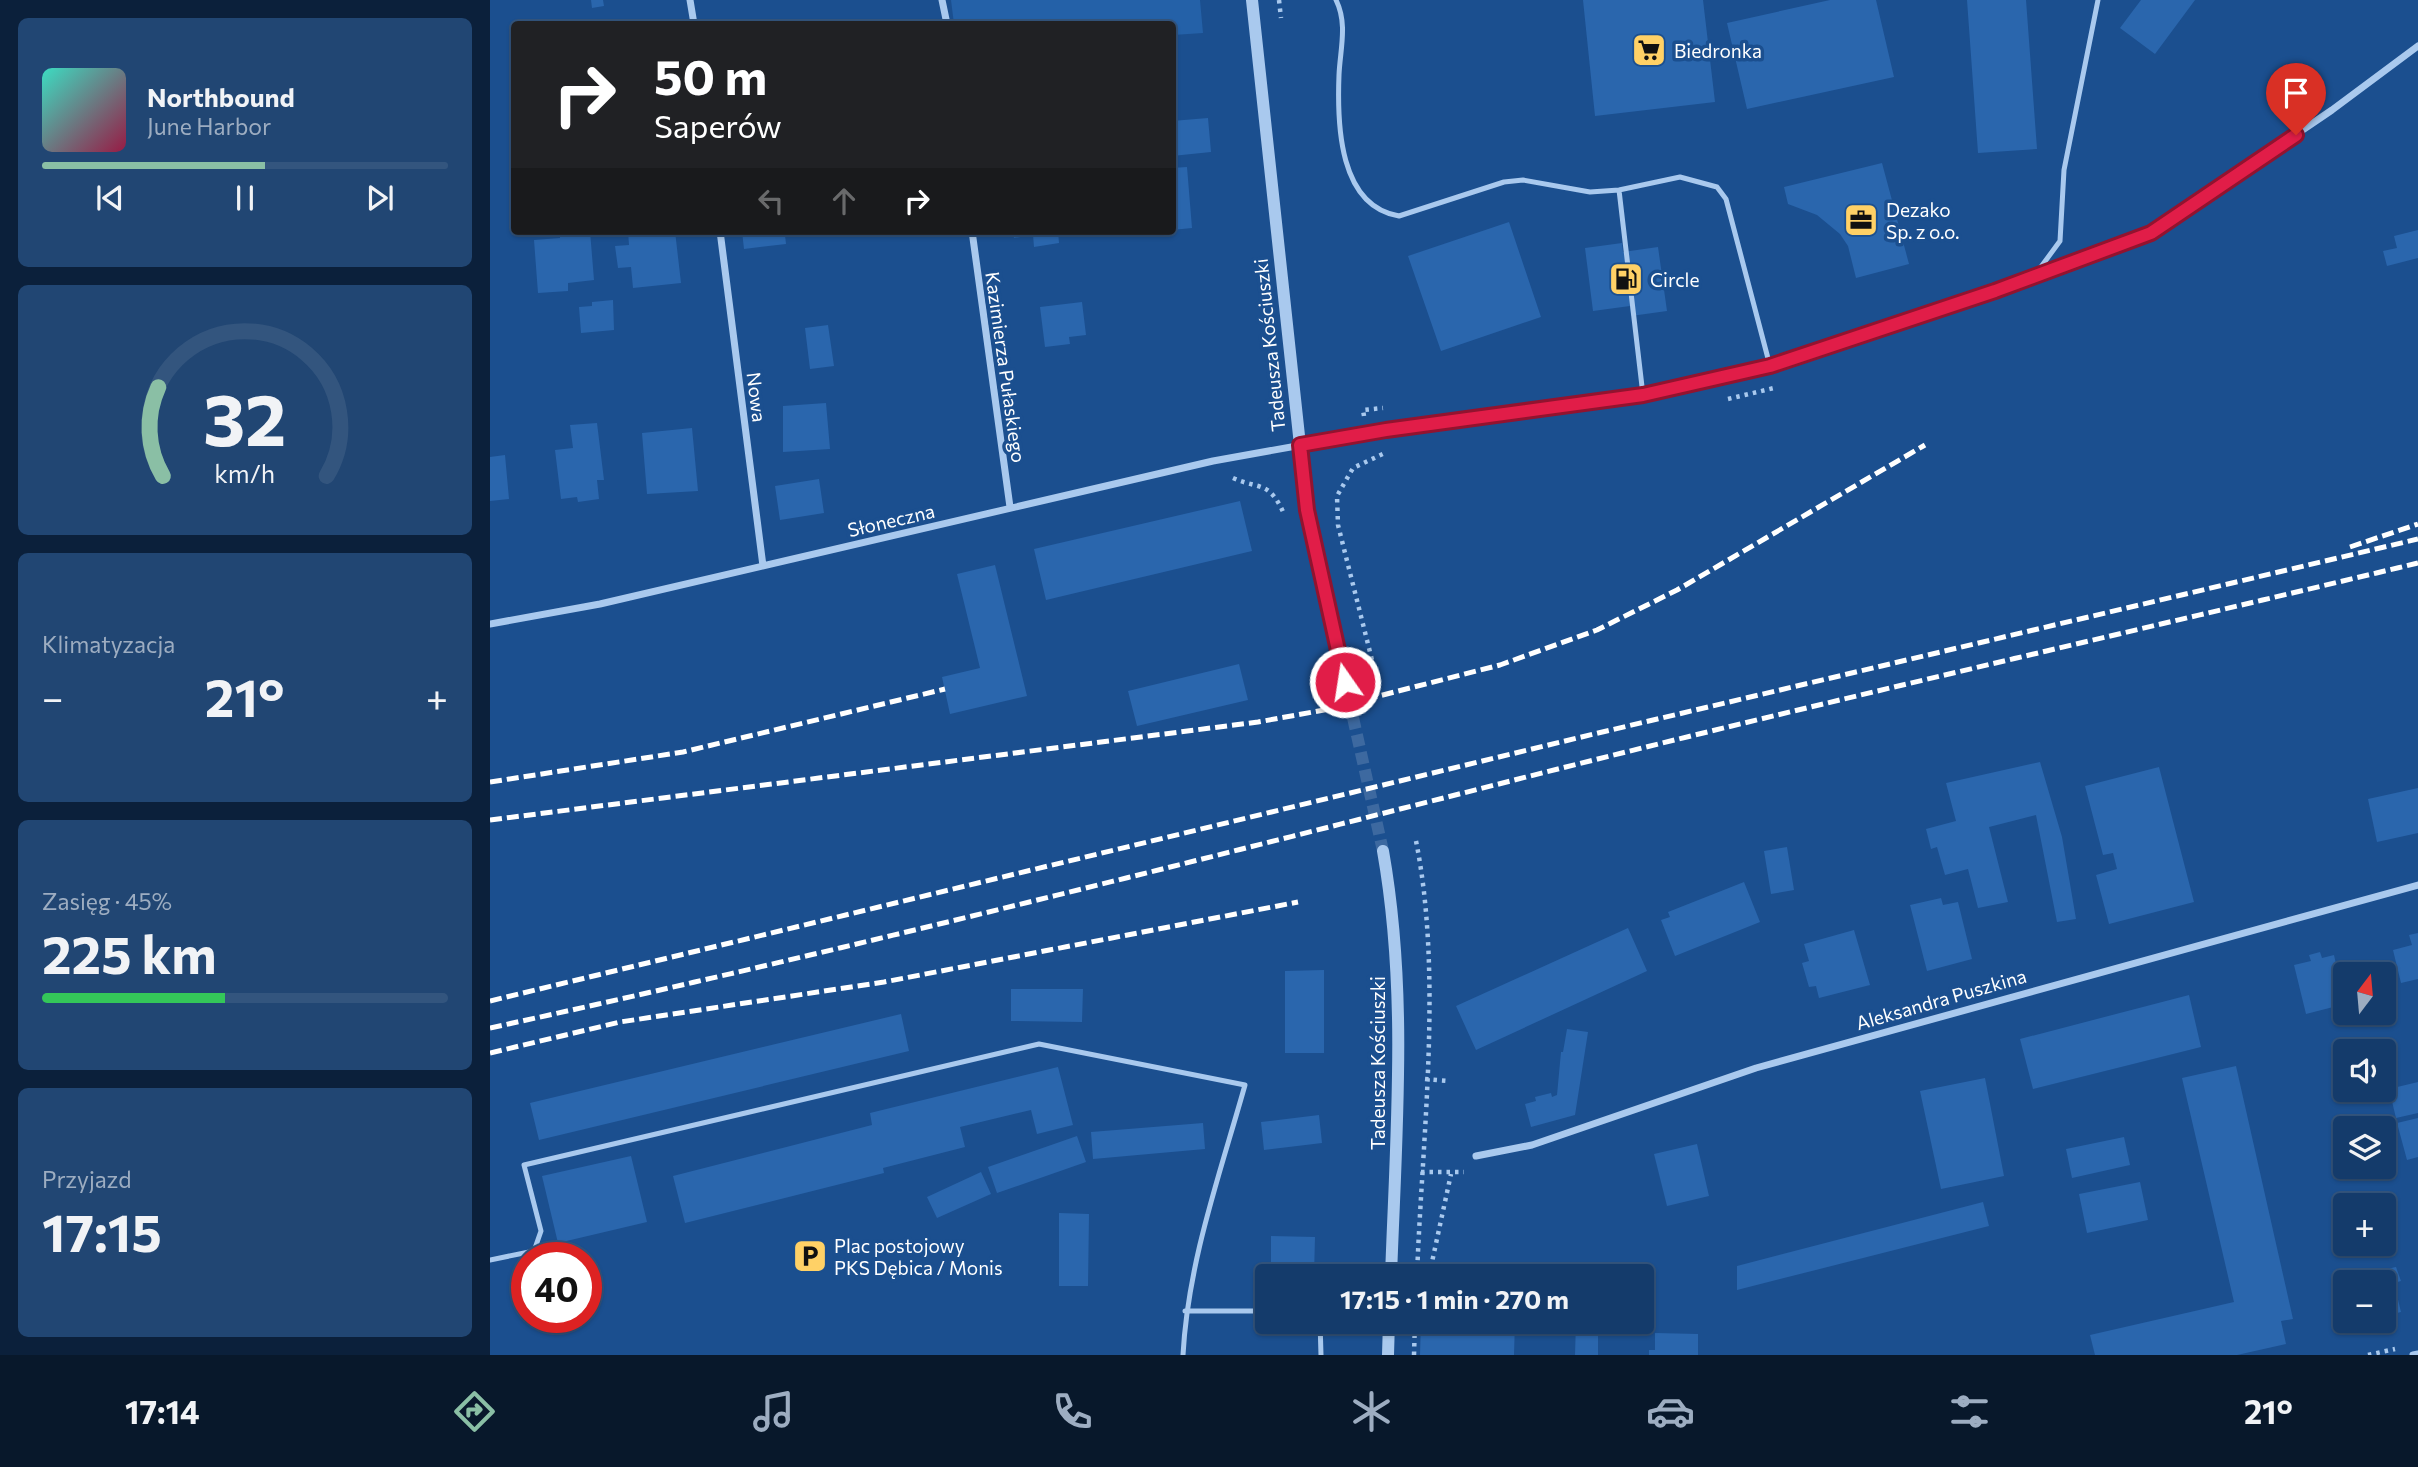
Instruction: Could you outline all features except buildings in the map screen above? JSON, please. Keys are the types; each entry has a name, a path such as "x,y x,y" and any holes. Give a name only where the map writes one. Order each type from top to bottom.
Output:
{"street":[{"path":"691,0 694,21"},
{"path":"942,0 946,21"},
{"name":"Tadeusza Kościuszki","path":"1252,0 1307,510 1345,682"},
{"name":"Słoneczna","path":"490,624 600,604 1213,461 1386,430 1643,395 1770,366 2151,233 2332,110 2418,46"},
{"name":"Nowa","path":"721,235 763,566"},
{"name":"Kazimierza Pułaskiego","path":"973,235 1010,508"},
{"name":"Tadeusza Kościuszki","path":"1383,851 1395,917 1399,1033 1391,1264"},
{"name":"Aleksandra Puszkina","path":"1476,1156 1532,1145 1756,1068 2418,885"},
{"path":"1388,1355 1389,1334"}],"lane":[{"path":"1336,0 1343,24 1339,85 1345,153 1357,188 1373,207 1384,214 1399,216 1504,182 1523,180 1590,192 1619,190 1681,177 1717,187 1726,199 1770,366"},
{"path":"2035,275 2060,240 2064,170 2098,0"},
{"path":"1619,190 1643,395"},
{"path":"490,1260 534,1251 541,1231 524,1165 1039,1044 1245,1085 1196,1259 1185,1311 1183,1355"},
{"path":"1185,1311 1255,1311"},
{"path":"1320,1334 1321,1355"}],"path":[{"path":"1279,0 1281,18"},
{"path":"1372,458 1360,462 1346,475 1336,496 1336,505 1338,525 1374,668"},
{"path":"1233,480 1265,487 1273,493 1284,514"},
{"path":"1426,1079 1447,1081"},
{"path":"1421,1172 1451,1174 1432,1264"},
{"path":"1414,1355 1415,1334"}],"shaded area":[{"path":"951,0 1200,0 1203,33 1176,35 1176,21 954,21"}],"tunnel":[{"path":"1345,682 1383,851"}],"railway":[{"path":"490,820 1258,722 1324,710 1500,665 1597,630 1677,590 1925,445"},
{"path":"2350,547 2418,524"},
{"path":"490,1001 1594,734 2418,539"},
{"path":"490,1028 887,937 1763,718 2418,563"},
{"path":"490,782 683,752 945,689"},
{"path":"490,1053 620,1022 884,982 1298,902"}],"place":[{"name":"Biedronka","path":"1649,50"},
{"name":"Dezako Sp. z o.o.","path":"1861,220"},
{"name":"Circle","path":"1626,279"},
{"name":"Plac postojowy PKS Dębica / Monis","path":"810,1256"}],"route":[{"path":"1345,682 1307,510 1300,445 1386,430 1608,401 1687,387 1770,366 1995,291 2151,233 2296,135"}]}
